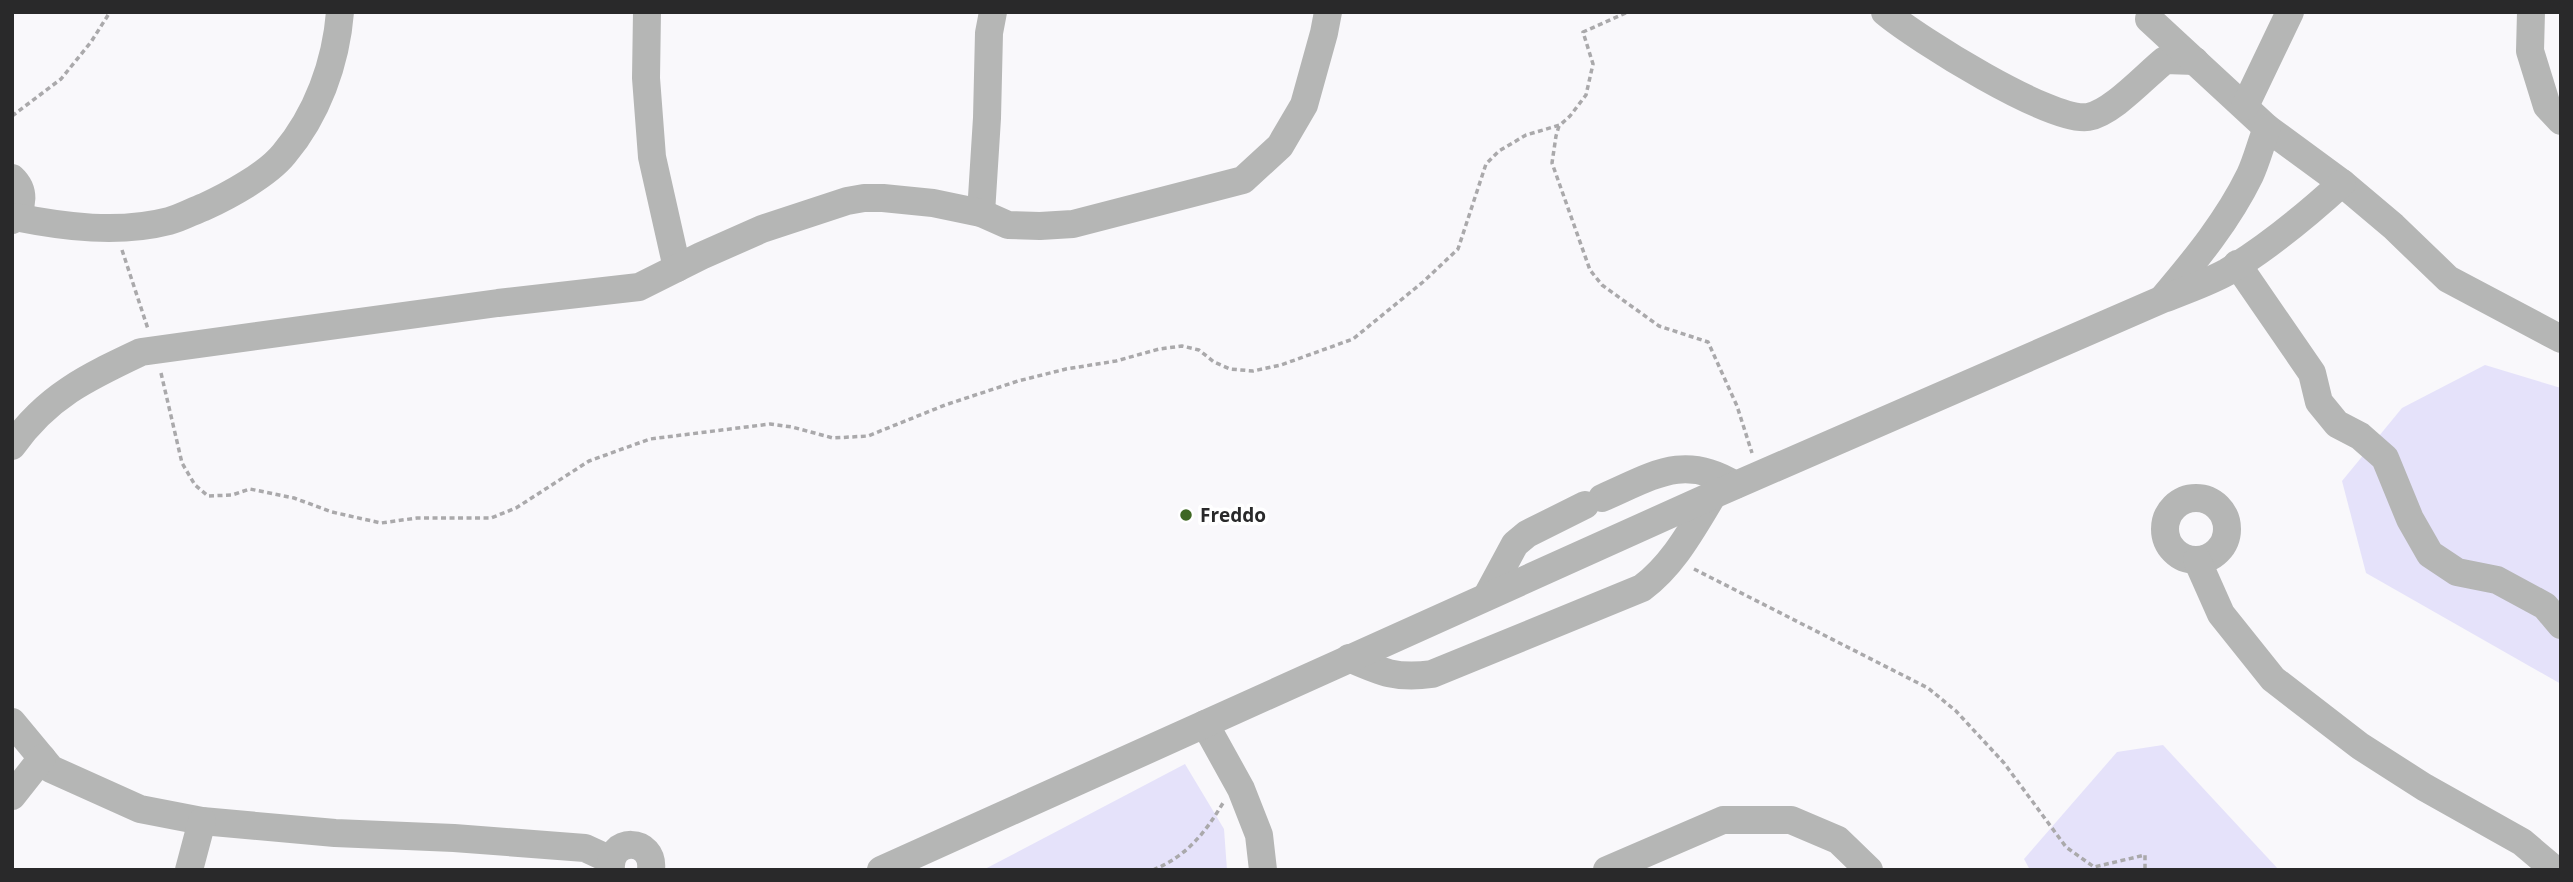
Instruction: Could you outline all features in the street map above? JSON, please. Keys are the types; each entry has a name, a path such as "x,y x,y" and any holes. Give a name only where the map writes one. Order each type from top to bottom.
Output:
{"street":[{"path":"12,178 21,191 22,200 14,218 64,227 115,228 170,221 231,195 282,157 310,118 327,78 339,30 340,12"},
{"path":"647,12 646,78 652,157 677,268"},
{"path":"981,213 988,118 989,33 993,12"},
{"path":"12,446 28,424 58,396 141,352 485,304 639,287 762,229 846,201 907,199 981,213 1008,225 1073,224 1243,180 1280,146 1304,105 1328,12"},
{"path":"1885,12 1901,26 2007,89 2053,111 2087,117 2112,106 2165,60 2195,61"},
{"path":"2245,106 2290,12"},
{"path":"2531,12 2530,51 2547,106 2561,121"},
{"path":"2149,19 2267,128 2342,183 2393,226 2448,279 2561,340"},
{"path":"2162,299 2198,258 2228,217 2252,172 2267,128"},
{"path":"881,870 1736,485 2197,286 2237,264 2278,235 2342,183"},
{"path":"2237,264 2312,373 2319,402 2337,424 2360,436 2385,458 2410,519 2430,554 2457,572 2497,580 2545,606 2561,625"},
{"path":"1487,596 1515,544 1527,534 1593,502 1662,472 1678,468 1717,474 1736,485"},
{"path":"1349,658 1378,671 1406,678 1432,674 1642,588 1660,574 1736,485"},
{"path":"2197,560 2221,614 2273,679 2360,746 2424,787 2522,842 2555,870"},
{"path":"12,722 51,769 129,804 202,821 335,833 454,838 585,848 611,865 618,849 637,845 648,853 651,870"},
{"path":"1205,724 1241,789 1259,835 1263,870"},
{"path":"12,796 42,758"},
{"path":"1607,870 1723,820 1790,820 1839,840 1870,870"},
{"path":"190,870 202,821"}],"path":[{"path":"12,116 61,79 91,42 110,12"},
{"path":"115,228 155,351 182,463 195,485 208,496 232,495 250,489 295,498 332,512 381,523 417,518 491,518 516,508 589,461 650,439 769,424 833,438 868,436 945,405 1018,381 1066,369 1116,361 1159,349 1182,346 1199,350 1214,362 1230,369 1253,371 1281,365 1353,339 1423,282 1458,248 1486,164 1499,150 1526,135 1560,125 1570,116 1586,95 1593,64 1583,32 1628,12"},
{"path":"1560,125 1552,163 1590,270 1602,285 1659,326 1708,342 1737,405 1736,485"},
{"path":"1674,558 1804,627 1928,688 1956,711 2004,763 2066,847 2094,867 2145,855 2145,870"},
{"path":"1153,870 1174,861 1207,830 1226,797 1241,789"}],"shaded area":[{"path":"2485,365 2561,388 2561,684 2366,573 2342,481 2402,408"},
{"path":"2163,745 2279,870 2030,870 2024,859 2117,752"},
{"path":"1185,764 1224,829 1227,870 983,870"}],"place":[{"name":"Freddo","path":"1186,515"}]}
